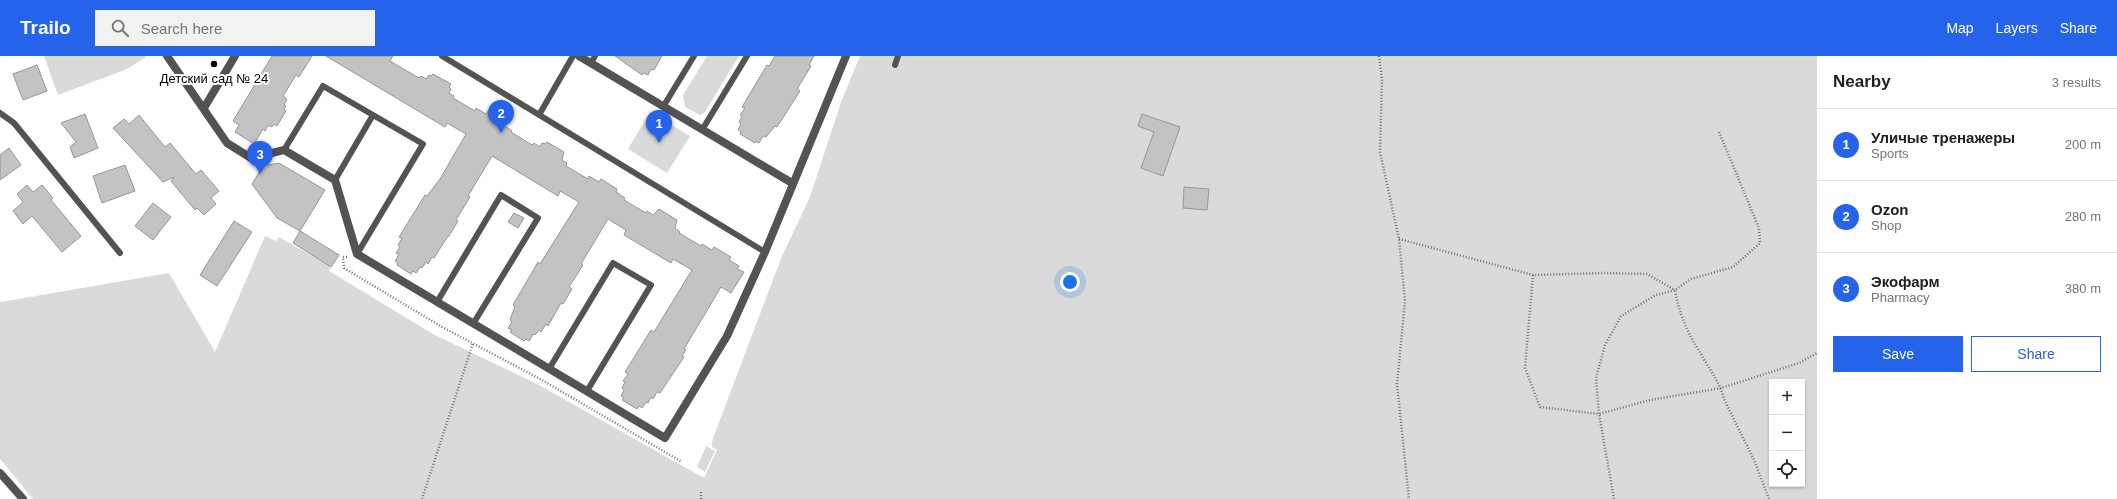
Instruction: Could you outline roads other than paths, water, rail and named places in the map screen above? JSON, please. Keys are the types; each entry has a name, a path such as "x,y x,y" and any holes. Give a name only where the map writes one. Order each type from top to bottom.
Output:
{"street":[{"path":"167,56 227,143 252,158 284,150 335,180 357,254 665,438 727,336 765,252 846,56"},
{"path":"204,108 235,56"},
{"path":"579,56 593,60 664,107 792,184"},
{"path":"0,472 23,499"}],"lane":[{"path":"442,56 765,252"},
{"path":"539,115 574,56"},
{"path":"664,107 694,56"},
{"path":"702,130 746,56"},
{"path":"895,65 898,56"},
{"path":"284,150 323,86 422,144 357,254"},
{"path":"0,113 14,123 120,253"},
{"path":"335,180 373,115"},
{"path":"437,302 501,196 538,218 473,324"},
{"path":"549,369 613,263 651,285 587,391"}],"place":[{"name":"Детский сад № 24","path":"214,64"},
{"name":"Ozon","path":"501,133"},
{"name":"Уличые тренажеры","path":"659,143"},
{"name":"Экофарм","path":"260,174"}]}
